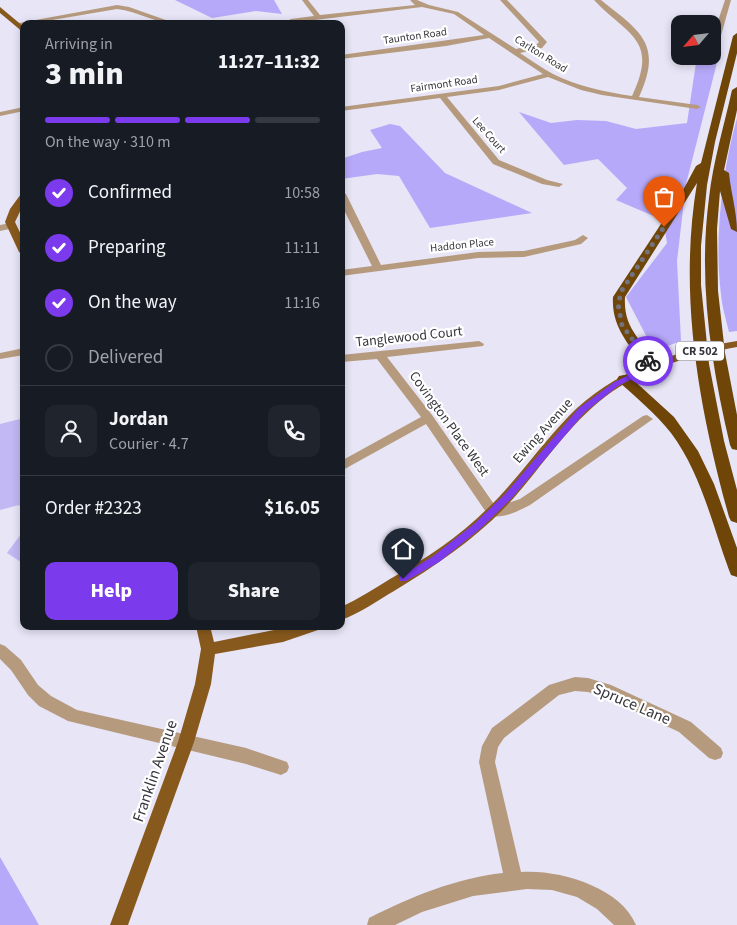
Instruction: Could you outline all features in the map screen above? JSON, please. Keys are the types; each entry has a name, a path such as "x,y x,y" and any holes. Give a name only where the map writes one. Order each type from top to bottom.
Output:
{"highway":[{"path":"737,36 708,155 699,206 696,245 696,290 702,360 716,435 737,517"},
{"path":"737,90 714,197 710,247 711,292 716,338 737,444"},
{"path":"723,153 726,193 737,229"},
{"path":"652,366 622,325 618,311 619,297 687,192 708,155"},
{"path":"624,379 662,414 688,446 699,469 737,570"}],"main road":[{"path":"0,8 20,27"},
{"path":"20,202 11,216 11,226 20,244"},
{"name":"Ewing Avenue","path":"345,612 436,559 494,512 574,418 598,396 624,379 652,366 692,353 737,344"},
{"name":"Franklin Avenue","path":"121,925 186,742 204,684 208,649 204,630"},
{"path":"208,649 283,636 301,630"}],"street":[{"path":"305,0 318,17"},
{"path":"413,0 420,6"},
{"path":"503,0 543,42 539,46 514,52"},
{"path":"597,0 630,28 643,46 647,66 635,97"},
{"path":"721,23 728,0"},
{"name":"Carlton Road","path":"294,20 420,6 441,8 456,13 550,75 585,89 697,107"},
{"path":"41,20 117,7 127,8 162,20"},
{"name":"Taunton Road","path":"345,57 431,46 491,36"},
{"name":"Fairmont Road","path":"345,108 499,88 550,75"},
{"name":"Lee Court","path":"442,96 496,162 545,182 559,184"},
{"path":"0,114 20,110"},
{"path":"345,202 378,268"},
{"path":"0,228 11,226"},
{"name":"Haddon Place","path":"345,272 478,255 532,253 578,242 583,238"},
{"name":"Tanglewood Court","path":"345,358 479,344"},
{"path":"0,356 20,352"},
{"name":"Covington Place West","path":"379,354 428,418 494,512"},
{"path":"345,465 428,418"},
{"name":"Ewing Avenue","path":"494,512 509,509 525,502 648,419"},
{"path":"0,650 16,665 33,690 45,701 74,716 186,742 281,767"},
{"name":"Spruce Lane","path":"514,882 487,762 487,752 491,742 498,733 554,690 575,684 599,688 685,727 715,753"},
{"path":"376,925 422,902 481,886 514,882 557,882 575,887 604,903 627,925"}],"shaded area":[{"path":"175,0 274,0 282,14 256,11 212,18"},
{"path":"696,65 716,65 686,184 677,261 681,341 654,351 626,297 667,243 663,220 616,200 627,188 598,159 564,165 519,112 551,123 577,120 606,121 636,129 687,123"},
{"path":"737,118 737,331 729,332 721,294 718,251 727,160"},
{"path":"390,124 400,126 445,173 532,213 430,228 399,176 377,174 345,178 345,158 382,148 370,130"},
{"path":"20,419 20,506 19,505 0,510 0,424"},
{"path":"20,535 20,561 7,553"},
{"path":"0,857 39,925 0,925"}],"way so far":[{"path":"648,361 622,325 618,304 622,290 664,227"}],"route":[{"path":"403,579 436,559 494,512 582,410 616,384 652,366 648,361"}]}
